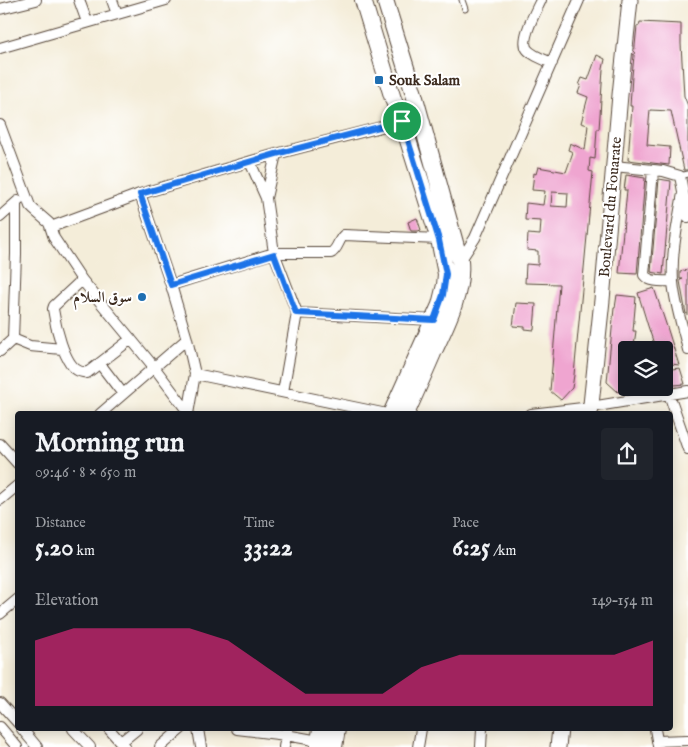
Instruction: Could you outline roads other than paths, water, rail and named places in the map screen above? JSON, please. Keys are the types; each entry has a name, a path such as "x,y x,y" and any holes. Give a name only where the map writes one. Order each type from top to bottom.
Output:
{"main road":[{"path":"364,0 393,99 402,121 439,240 446,274 443,295 434,320 392,411"},
{"path":"385,0 414,94 460,261 461,273 458,292 452,308 407,411"},
{"path":"323,741 335,731"}],"street":[{"path":"0,9 36,0"},
{"path":"79,0 87,22"},
{"path":"112,0 117,14"},
{"path":"0,48 117,14 148,2 166,0"},
{"path":"541,0 525,38 525,47 530,52 552,63"},
{"path":"460,261 475,238 579,0"},
{"name":"Boulevard du Fouarate","path":"591,410 630,0"},
{"path":"51,227 140,194 276,154 420,117"},
{"path":"2,136 30,206 45,219 51,227 54,238 82,280 154,367 187,411"},
{"path":"266,198 276,154"},
{"path":"250,162 266,198 274,254 296,313 283,392"},
{"path":"614,166 684,175 683,194 675,243 673,282 688,350"},
{"path":"653,170 644,275 651,280 673,282"},
{"path":"140,194 171,285 195,374 188,411"},
{"path":"683,194 688,217"},
{"path":"0,217 26,195"},
{"path":"0,351 13,339 16,204"},
{"path":"171,285 274,254 331,253 344,235 439,240"},
{"path":"82,280 53,309 62,348 74,368 87,373 131,340"},
{"path":"296,313 434,320"},
{"path":"13,339 30,346 62,348"},
{"path":"103,411 187,339"},
{"path":"100,364 123,394"},
{"path":"195,374 373,411"},
{"path":"673,393 688,391"},
{"path":"576,411 591,410 659,396"},
{"path":"670,396 687,444"},
{"path":"0,444 15,461"},
{"path":"0,500 15,488"},
{"path":"0,614 15,601"},
{"path":"0,703 15,720"},
{"path":"0,727 8,742 17,747"},
{"path":"24,731 37,747"},
{"path":"76,731 90,747"},
{"path":"111,731 123,745 135,731"},
{"path":"160,747 179,731"},
{"path":"198,731 202,747"},
{"path":"259,731 287,732 323,741"},
{"path":"418,747 421,731"},
{"path":"480,747 482,731"},
{"path":"558,747 560,731"},
{"path":"655,731 657,744 688,740"},
{"path":"284,747 287,732"}],"lane":[{"path":"462,0 465,9"}],"place":[{"name":"Souk Salam","path":"379,80"},
{"name":"سوق السلام","path":"142,297"}]}
